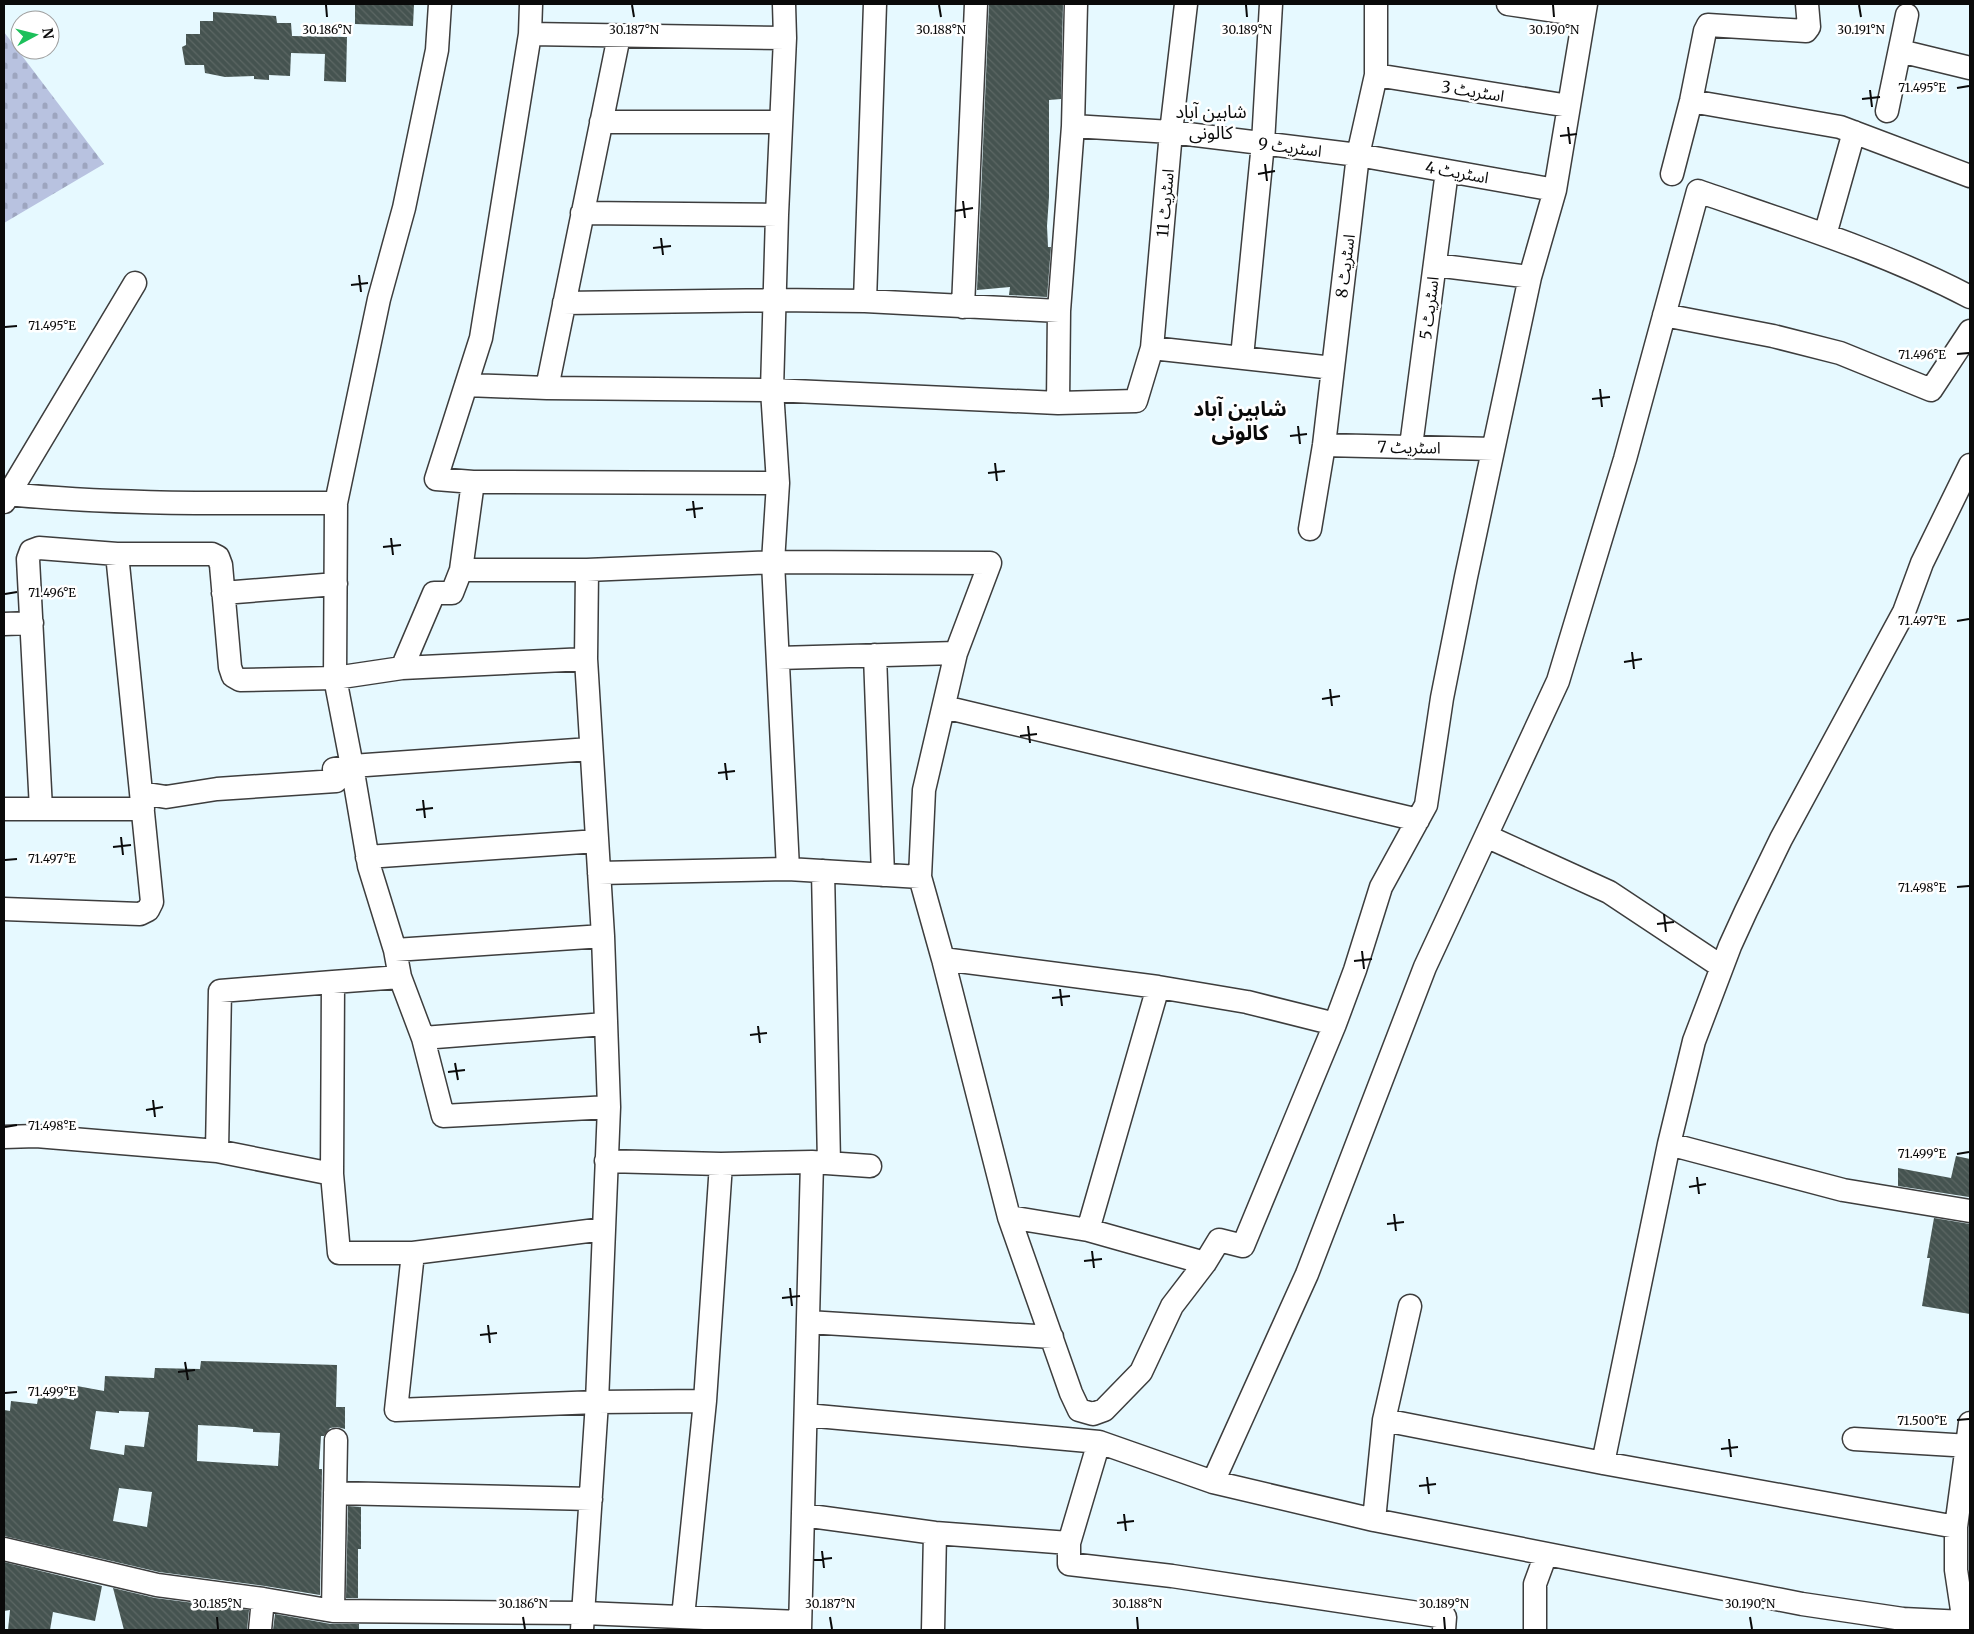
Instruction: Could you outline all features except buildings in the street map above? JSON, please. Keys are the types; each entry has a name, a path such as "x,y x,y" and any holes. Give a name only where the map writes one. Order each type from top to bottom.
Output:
{"street":[{"path":"440,4 437,50 404,208 380,300 336,503 334,678 352,766 367,857 396,950 400,977 423,1038 443,1116 609,1107"},
{"path":"531,4 530,34 481,338 436,479 473,482 778,484"},
{"path":"784,4 786,38 776,215 772,390 778,484 773,562 788,869"},
{"path":"865,301 876,4 885,4"},
{"path":"963,307 976,4"},
{"path":"466,385 546,388 772,390 1058,403 1059,311 1073,126 1076,4"},
{"name":"اسٹریٹ 11","path":"1058,403 1136,401 1152,348 1171,132 1186,4"},
{"path":"1242,357 1263,143 1272,4"},
{"name":"اسٹریٹ 8","path":"1310,529 1324,445 1358,155 1376,75 1376,4"},
{"path":"461,570 587,570 773,562 990,563 956,654 924,790 920,877 1009,1217 1071,1393 1079,1410 1093,1414 1104,1410 1141,1372 1172,1306 1219,1240 1243,1246 1335,1024 1355,970 1381,887 1426,805 1446,680 1493,450 1530,277 1555,190 1585,10 1508,4"},
{"path":"1672,174 1691,101 1705,31 1708,26 1806,30 1809,27 1807,4"},
{"path":"1887,112 1907,15"},
{"path":"530,34 786,38"},
{"path":"546,388 618,36"},
{"path":"1900,51 1970,68"},
{"name":"اسٹریٹ 3","path":"1376,75 1569,106"},
{"path":"1691,101 1823,123 1854,132 1970,176"},
{"path":"601,122 780,122"},
{"name":"اسٹریٹ 9","path":"1073,126 1171,132 1358,155"},
{"path":"1825,235 1854,132"},
{"name":"اسٹریٹ 4","path":"1358,155 1555,190"},
{"name":"اسٹریٹ 5","path":"1411,446 1448,171"},
{"path":"1213,1482 1307,1274 1425,967 1558,681 1625,459 1698,191 1825,235 1934,278 1970,297"},
{"path":"582,213 776,215"},
{"path":"1435,265 1530,277"},
{"path":"135,283 6,498 139,502 336,503"},
{"path":"564,304 774,300 865,301 1059,311"},
{"path":"1664,315 1773,336 1840,352 1931,390 1970,331"},
{"path":"1152,348 1333,368"},
{"name":"اسٹریٹ 7","path":"1324,445 1411,446 1493,450"},
{"path":"1603,1463 1668,1144 1694,1041 1734,937 1781,839 1904,612 1922,563 1970,465"},
{"path":"402,668 434,593 452,592 461,570 473,482"},
{"path":"41,809 28,559 32,551 39,548 118,554 212,554 218,558 221,565 230,667 233,676 240,680 334,678 402,668 586,659"},
{"path":"4,909 140,914 148,910 152,902 118,554"},
{"path":"583,1622 597,1402 609,1107 603,936 590,749 586,659 587,570"},
{"path":"224,593 336,584"},
{"path":"4,624 32,622"},
{"path":"778,658 956,654"},
{"path":"875,655 883,875"},
{"path":"944,707 1418,820"},
{"path":"4,809 41,809 142,801 216,789 336,781 334,769 352,766 590,749"},
{"path":"1486,836 1609,892 1722,967"},
{"path":"367,857 597,841"},
{"path":"599,874 788,869 920,877"},
{"path":"4,1549 157,1585 263,1599 332,1611 583,1622 683,1617 800,1626 808,1322 821,1162 823,871"},
{"path":"396,950 603,936"},
{"path":"943,959 1158,987 1247,1002 1335,1024"},
{"path":"217,1151 220,991 400,977"},
{"path":"334,982 332,1174 340,1253 414,1253 604,1229"},
{"path":"1088,1230 1158,987"},
{"path":"423,1038 605,1024"},
{"path":"4,1138 36,1136 217,1151 332,1174"},
{"path":"1668,1144 1843,1190 1970,1211"},
{"path":"606,1161 721,1164 821,1162 870,1166"},
{"path":"683,1617 705,1401 721,1164"},
{"path":"1009,1217 1088,1230 1205,1262"},
{"path":"414,1253 396,1410 597,1402 705,1401"},
{"path":"1374,1520 1384,1420 1410,1306"},
{"path":"808,1322 1052,1337"},
{"path":"806,1415 1099,1442 1213,1482 1374,1520 1802,1604 1964,1626 1963,1571 1956,1527 1969,1438 1854,1439"},
{"path":"1384,1420 1603,1463 1956,1527"},
{"path":"332,1611 336,1440"},
{"path":"1099,1442 1069,1543 1069,1564 1172,1576 1445,1617 1444,1630"},
{"path":"335,1492 591,1499"},
{"path":"803,1515 935,1533 1069,1543"},
{"path":"932,1630 935,1533"},
{"path":"1535,1630 1535,1584 1546,1554"},
{"path":"260,1630 263,1599"}],"green space":[{"path":"4,32 10,40 10,60 25,60 104,164 4,223"}],"district":[{"name":"شاہین آباد کالونی","path":"1211,121"},
{"name":"شاہین آباد کالونی","path":"1240,420"}]}
